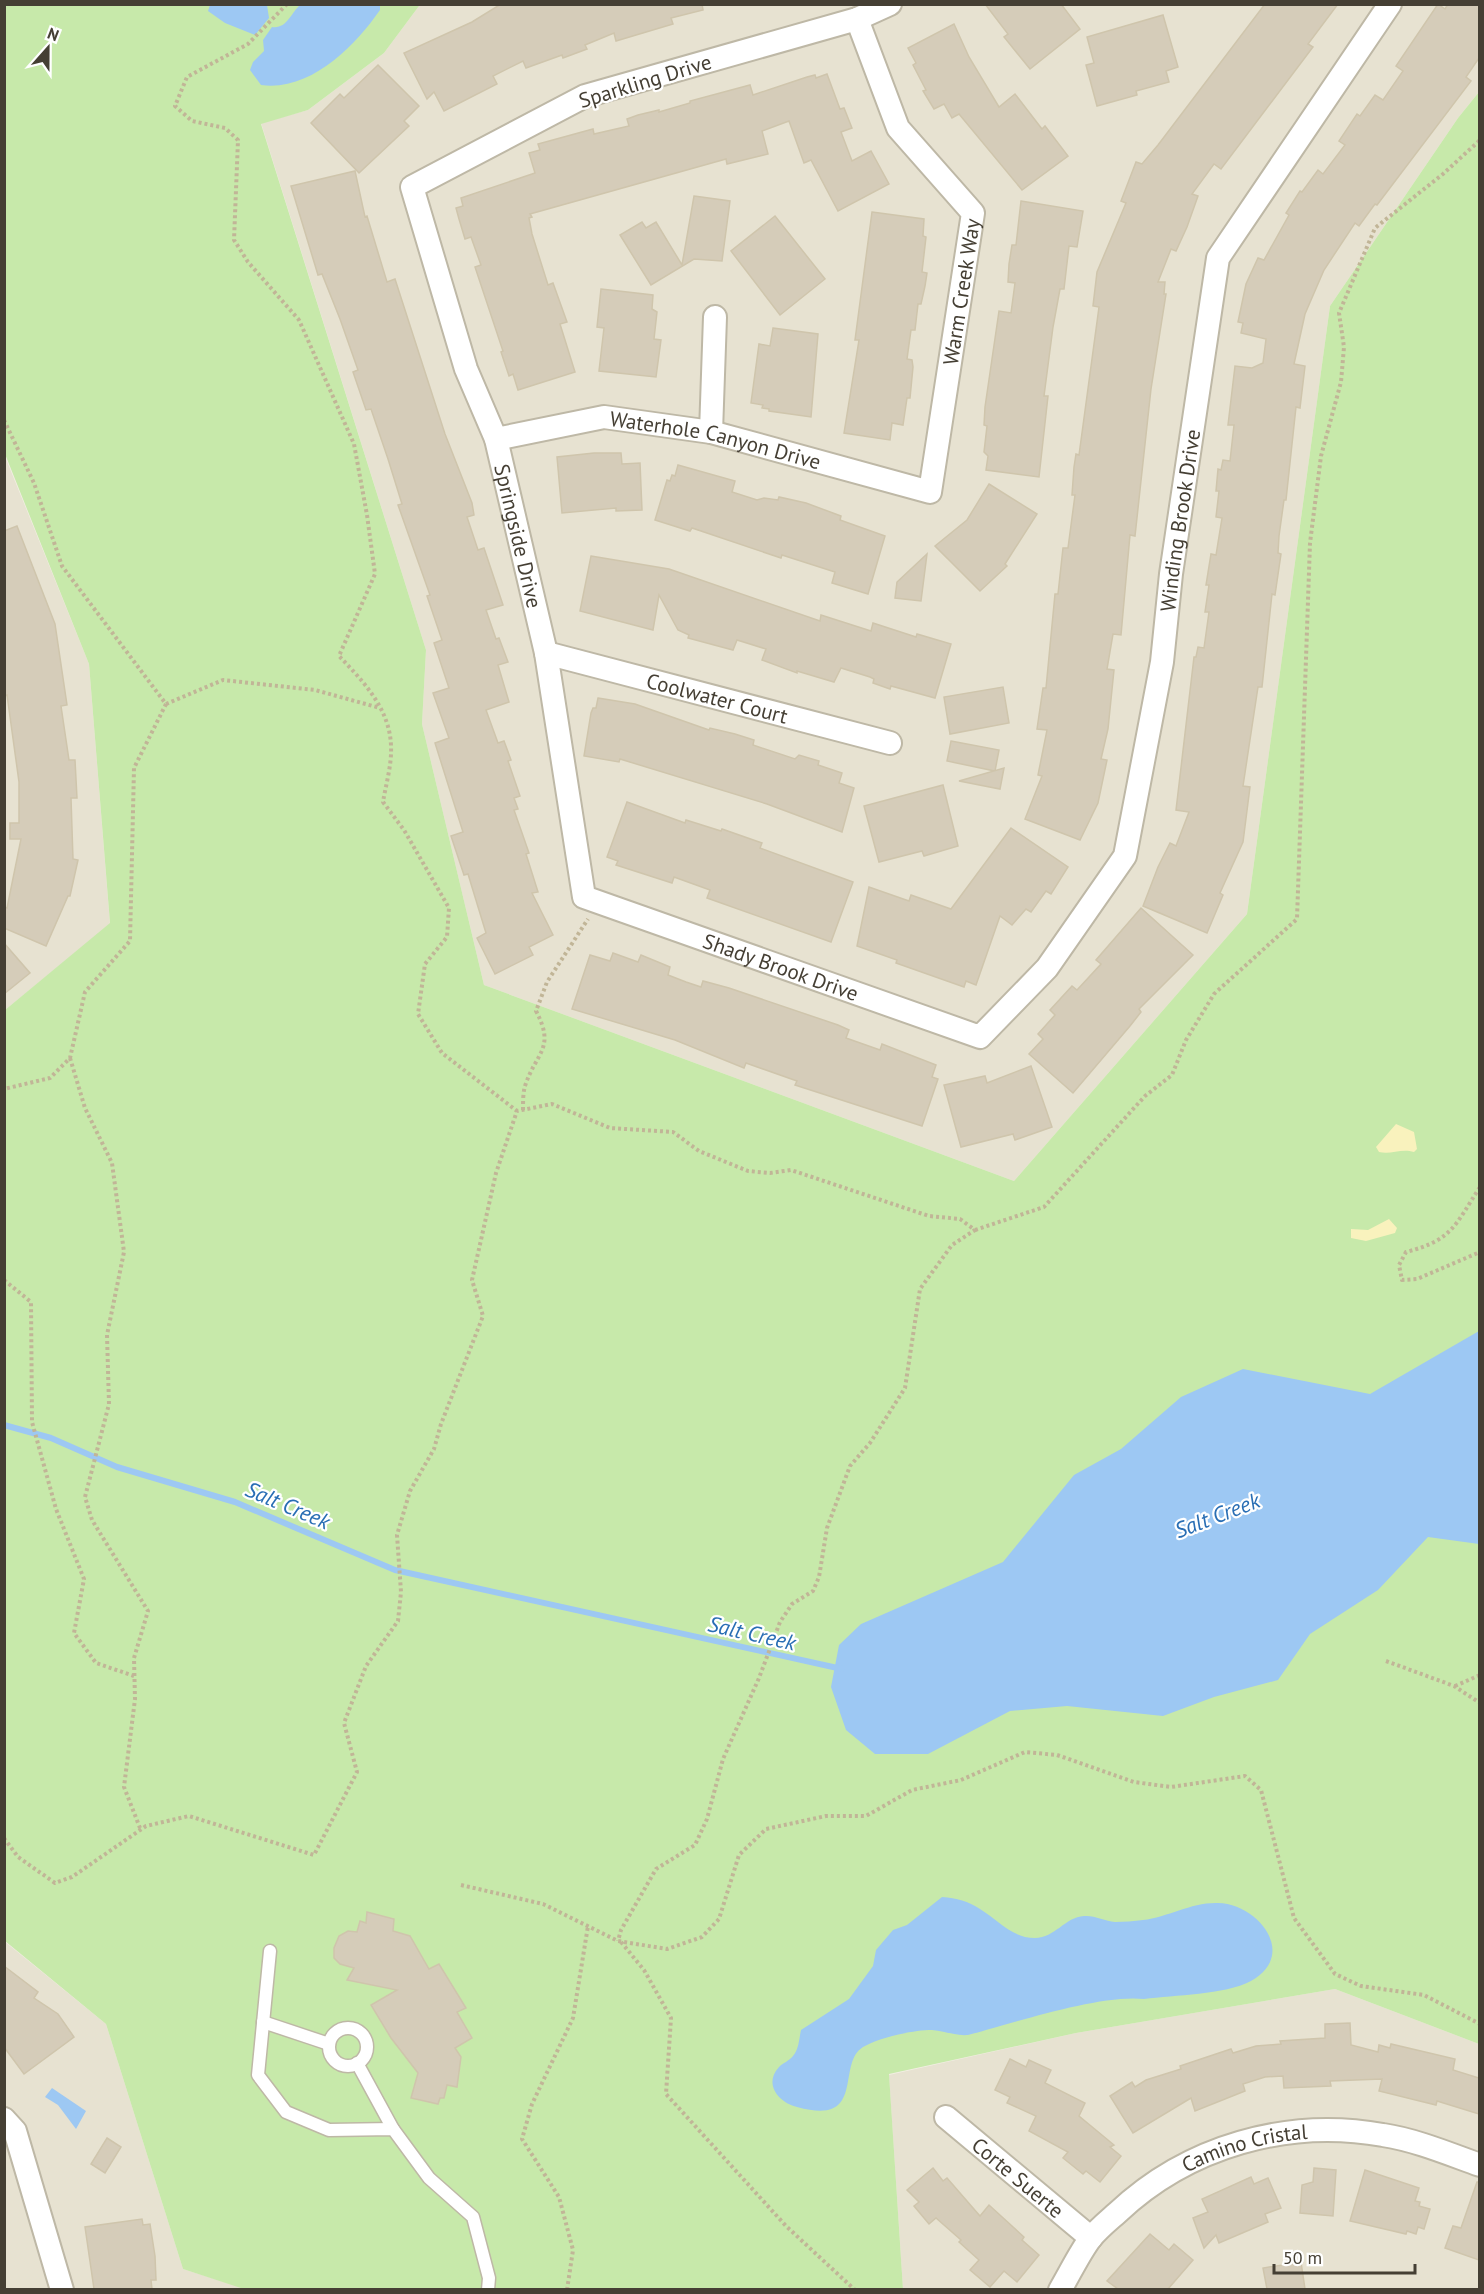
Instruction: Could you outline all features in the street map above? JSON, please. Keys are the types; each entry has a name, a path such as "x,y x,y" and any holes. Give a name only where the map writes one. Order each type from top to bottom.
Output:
{"street":[{"name":"Sparkling Drive","path":"412,187 585,96 857,19 890,4"},
{"name":"Winding Brook Drive","path":"980,1037 1047,968 1125,856 1162,662 1171,574 1218,258 1390,4"},
{"name":"Warm Creek Way","path":"857,19 898,128 973,213 930,492"},
{"name":"Springside Drive","path":"412,187 466,369 496,440 546,653 592,900"},
{"path":"711,432 715,316"},
{"name":"Waterhole Canyon Drive","path":"496,440 604,417 711,432 930,492"},
{"name":"Coolwater Court","path":"546,653 890,743"},
{"name":"Shady Brook Drive","path":"592,900 980,1037"},
{"name":"Corte Suerte","path":"946,2117 1091,2238"},
{"path":"4,2119 15,2130 62,2289"},
{"name":"Camino Cristal","path":"1060,2289 1091,2238 1133,2198 1165,2175 1198,2156 1238,2142 1289,2133 1333,2130 1385,2135 1479,2165"}],"lane":[{"path":"270,1951 258,2075 286,2112 329,2130 393,2129"},
{"path":"263,2022 329,2044"},
{"path":"352,2028 358,2031 366,2041 367,2047 362,2059 345,2066 334,2060 329,2044 331,2038 339,2030 352,2028"},
{"path":"357,2063 393,2129 429,2178 473,2217 489,2278 488,2289"}],"path":[{"path":"287,4 248,44 187,76 175,106 192,121 225,128 238,140 234,240 248,262 299,320 354,444 375,574 339,656 368,685 381,708 391,746 383,802 404,830 449,908 447,937 425,964 418,1014 442,1053 517,1111 552,1104 610,1128 673,1132 699,1151 748,1171 770,1173 791,1170 929,1216 960,1219 975,1230"},
{"path":"619,1940 621,1930 656,1869 695,1845 707,1819 723,1759 759,1678 780,1622 792,1604 813,1591 819,1577 827,1528 850,1466 870,1443 905,1388 920,1289 952,1245 975,1230 1044,1207 1145,1096 1172,1075 1186,1040 1214,994 1297,920 1310,543 1321,456 1341,382 1344,347 1339,313 1375,228 1443,174 1479,140"},
{"path":"4,420 34,483 62,566 166,704"},
{"path":"140,1828 124,1787 135,1699 134,1658 148,1611 92,1520 85,1497 109,1404 107,1335 124,1252 112,1163 85,1108 70,1058 86,992 130,941 134,768 166,704 223,680 315,690 381,708"},
{"path":"523,1110 525,1086 542,1055 546,1030 536,1011 547,982 592,900"},
{"path":"4,1089 50,1078 70,1058"},
{"path":"4,1838 18,1857 55,1883 72,1877 146,1826 189,1816 314,1855 357,1772 344,1723 366,1666 398,1622 401,1592 397,1535 410,1491 434,1449 444,1414 483,1316 472,1280 496,1173 517,1111"},
{"path":"1479,1187 1452,1232 1430,1246 1406,1252 1399,1265 1402,1280 1417,1279 1479,1252"},
{"path":"4,1280 31,1302 32,1422 56,1509 84,1579 74,1633 96,1663 134,1676"},
{"path":"1386,1661 1454,1686 1479,1704"},
{"path":"1454,1686 1479,1676"},
{"path":"461,1885 543,1904 619,1940 667,1949 702,1937 719,1919 739,1855 766,1829 826,1816 866,1816 912,1790 961,1780 1025,1752 1057,1755 1134,1782 1171,1787 1245,1776 1261,1790 1294,1918 1335,1974 1361,1986 1424,1995 1479,2024"},
{"path":"567,2289 573,2250 558,2197 522,2139 532,2104 573,2018 588,1926"},
{"path":"619,1940 644,1970 671,2018 666,2094 786,2226 855,2289"}],"shaded area":[{"path":"1479,5 1479,92 1458,118 1330,306 1247,914 1014,1181 484,985 422,724 426,650 261,123 308,110 384,53 419,6"},
{"path":"4,454 89,664 110,924 5,1010"},
{"path":"4,1941 106,2024 183,2269 247,2289 5,2289"},
{"path":"1335,1989 1479,2044 1479,2289 903,2289 889,2075 1076,2033"}],"green space":[{"path":"5,5 424,5 419,6 384,53 308,110 261,124 426,650 422,724 484,985 1014,1181 1247,914 1330,306 1458,118 1479,92 1479,2044 1335,1989 1076,2033 889,2074 903,2289 247,2290 183,2269 106,2024 5,1941 5,1010 110,923 89,664 5,454"}],"sand":[{"path":"1396,1124 1414,1132 1417,1149 1414,1152 1379,1152 1376,1147"},
{"path":"1389,1219 1397,1228 1395,1233 1366,1241 1351,1238 1351,1229 1368,1230"}],"water":[{"path":"301,4 380,5 380,10 358,38 330,64 297,81 279,85 261,85 250,70 253,62 264,51 263,40 272,27 285,23"},
{"path":"210,5 267,5 269,18 255,35 225,23 208,11"},
{"path":"1479,1331 1479,1544 1428,1537 1378,1590 1310,1634 1278,1680 1214,1697 1163,1716 1067,1706 1010,1711 928,1754 875,1754 846,1730 831,1687 839,1645 861,1624 1003,1562 1074,1475 1121,1449 1181,1397 1243,1369 1370,1394"},
{"path":"942,1897 971,1904 1012,1932 1035,1938 1048,1935 1077,1917 1092,1916 1125,1922 1152,1918 1208,1903 1218,1903 1247,1912 1259,1921 1268,1933 1272,1945 1271,1958 1265,1970 1251,1981 1213,1992 1081,2005 968,2035 932,2030 889,2037 865,2046 856,2054 842,2100 834,2108 819,2111 790,2105 784,2101 775,2092 774,2073 795,2053 801,2030 849,1999 873,1966 876,1950 893,1930 907,1925"},
{"path":"52,2088 86,2111 76,2129 58,2105 45,2097"}],"building":[{"path":"501,4 702,4 703,10 671,18 673,24 616,41 614,33 585,45 587,49 563,58 562,55 526,68 523,61 493,76 497,84 444,111 434,92 427,99 404,53 472,22"},
{"path":"985,4 1061,4 1080,29 1030,69 1004,37 1008,34"},
{"path":"1265,4 1338,4 1308,44 1313,47 1221,169 1214,164 1192,194 1198,196 1187,227 1176,251 1171,249 1158,282 1165,282 1164,294 1166,294 1151,389 1135,536 1130,535 1121,635 1113,634 1107,669 1114,670 1108,729 1101,759 1107,760 1098,803 1080,840 1025,819 1042,776 1038,775 1047,730 1037,729 1043,688 1046,688 1055,594 1058,594 1063,548 1068,548 1075,495 1072,495 1074,467 1076,454 1079,455 1099,307 1093,306 1097,272 1126,203 1121,201 1136,162 1142,164 1158,145"},
{"path":"1438,4 1445,9 1448,4 1479,4 1479,58 1466,77 1471,81 1377,205 1375,204 1359,226 1355,223 1324,270 1305,314 1294,364 1305,366 1300,408 1296,407 1286,500 1284,500 1279,536 1278,553 1281,554 1275,595 1272,594 1262,687 1258,687 1243,786 1250,787 1243,842 1220,893 1223,895 1207,933 1143,906 1158,867 1170,843 1176,846 1189,812 1176,810 1194,657 1196,657 1198,647 1204,648 1209,612 1205,612 1209,585 1206,585 1211,554 1216,555 1222,518 1216,517 1219,491 1216,491 1218,469 1221,470 1223,460 1230,461 1234,425 1228,425 1235,366 1252,368 1263,363 1266,339 1241,333 1243,323 1238,322 1246,284 1258,258 1264,260 1289,215 1286,213 1300,191 1302,192 1318,170 1323,174 1345,145 1339,141 1357,114 1360,116 1375,95 1383,100 1403,71 1396,66"},
{"path":"1163,15 1178,67 1166,71 1169,82 1136,91 1137,95 1097,106 1086,65 1094,63 1087,37"},
{"path":"954,24 969,57 999,107 1015,94 1042,129 1045,126 1068,156 1022,190 959,114 952,118 944,104 934,109 923,91 926,90 913,65 916,63 908,48"},
{"path":"378,65 419,106 404,121 409,126 359,173 311,123 340,94 344,98"},
{"path":"827,74 840,109 844,108 852,128 841,132 852,161 871,151 889,184 838,211 811,160 804,163 789,121 762,131 768,154 727,164 726,159 530,214 532,234 548,285 553,283 567,322 560,324 575,372 518,390 513,374 509,376 475,267 481,265 471,237 465,239 459,219 456,208 463,206 461,198 535,173 529,153 540,150 538,144 593,129 594,134 629,126 627,119 638,115 659,110 659,112 750,85 753,95 807,77 815,75 816,78"},
{"path":"355,171 365,217 367,216 387,282 395,279 445,434 472,503 474,515 467,517 478,550 484,548 503,605 486,610 496,639 499,638 508,662 498,665 509,702 486,710 498,743 504,741 511,760 508,761 520,796 514,798 518,809 514,810 529,853 526,854 538,892 532,893 553,935 529,947 533,955 495,974 477,938 486,933 468,874 464,875 451,836 463,832 435,743 449,738 433,693 449,688 434,643 442,640 427,596 430,595 398,505 402,504 388,459 371,409 366,410 353,372 358,370 340,319 322,274 318,275 291,186"},
{"path":"694,196 730,201 722,261 694,259 651,285 620,235 642,222 646,228 656,222 682,265"},
{"path":"1021,201 1083,211 1077,247 1069,246 1064,289 1060,289 1053,327 1044,396 1048,396 1039,477 986,470 988,456 984,452 987,426 984,425 985,407 999,311 1011,313 1015,283 1008,282 1009,264 1012,245 1016,245"},
{"path":"872,212 924,219 923,236 926,237 922,272 927,273 925,286 921,304 918,304 915,330 911,330 907,359 912,360 913,367 910,398 907,398 903,425 892,423 890,440 844,433 859,340 855,340"},
{"path":"775,216 825,279 780,315 731,251"},
{"path":"601,289 653,295 652,309 657,312 654,339 661,340 656,377 599,371 604,328 597,327"},
{"path":"773,328 818,334 811,417 769,411 769,409 762,408 763,405 751,403 759,344 770,346"},
{"path":"621,453 622,464 640,463 642,510 616,511 616,508 562,513 557,457"},
{"path":"678,465 735,481 732,492 757,500 764,498 778,500 779,497 806,503 841,516 840,520 885,536 868,594 832,583 835,572 782,555 781,558 692,528 690,531 655,520 667,480 670,481 672,475 675,476"},
{"path":"989,484 1037,514 1005,564 1007,566 980,591 935,546 967,520"},
{"path":"17,526 55,624 67,705 61,706 69,760 75,760 77,798 71,798 73,859 78,860 70,896 68,896 46,946 4,928 4,907 7,908 21,839 10,839 10,823 19,823 19,782 7,695 4,696 4,531"},
{"path":"927,554 921,601 895,598 897,582"},
{"path":"591,556 669,569 820,621 821,615 871,631 873,623 916,637 917,634 951,644 935,698 891,686 890,689 873,683 874,679 870,677 841,668 834,682 797,671 797,673 762,660 766,649 737,640 733,650 688,638 689,635 678,630 659,595 653,630 580,611"},
{"path":"1003,687 1009,723 950,734 944,697"},
{"path":"598,698 635,704 709,730 710,728 735,734 754,740 753,745 795,759 799,755 819,761 818,765 842,773 839,783 854,788 842,832 767,804 620,759 619,762 584,756 591,713 593,708 596,708"},
{"path":"951,741 999,750 995,771 947,761"},
{"path":"1004,768 1000,789 959,781"},
{"path":"943,785 958,846 924,856 922,851 879,862 864,806"},
{"path":"627,802 685,823 686,820 721,831 722,829 762,843 760,848 853,882 831,942 707,898 710,890 674,877 672,883 616,865 618,861 607,857"},
{"path":"1011,828 1068,867 1051,894 1046,891 1031,912 1026,909 1012,925 1000,916 976,985 966,981 964,987 896,963 897,960 857,946 869,887 909,901 911,895 951,909"},
{"path":"1141,908 1193,955 1139,1009 1141,1012 1130,1026 1073,1093 1029,1054 1043,1039 1038,1034 1055,1015 1050,1010 1072,986 1077,990 1101,964 1096,960"},
{"path":"4,943 30,973 4,994"},
{"path":"613,953 638,962 641,955 670,967 668,975 686,982 701,987 703,981 729,988 838,1025 849,1030 846,1038 880,1050 882,1044 936,1065 932,1077 938,1079 922,1126 795,1085 797,1081 746,1063 744,1068 675,1040 572,1009 590,955 610,961"},
{"path":"1031,1066 1052,1127 1015,1140 1013,1134 961,1147 944,1085 985,1076 987,1083"},
{"path":"367,1912 394,1919 393,1931 410,1936 429,1969 439,1964 466,2008 457,2012 472,2038 455,2048 461,2057 457,2087 447,2085 444,2098 440,2098 438,2104 411,2098 418,2073 391,2038 371,2005 397,1990 347,1980 354,1968 340,1964 334,1958 334,1948 339,1936 348,1931 357,1932 360,1921 366,1923"},
{"path":"4,1966 38,1992 34,1998 58,2014 74,2037 24,2074 4,2047"},
{"path":"1350,2023 1351,2045 1378,2052 1379,2045 1390,2048 1391,2044 1455,2059 1453,2070 1479,2078 1479,2114 1437,2101 1436,2105 1379,2091 1382,2079 1330,2081 1331,2086 1284,2088 1283,2076 1265,2077 1243,2084 1245,2091 1195,2111 1191,2098 1133,2133 1110,2096 1132,2082 1135,2087 1146,2080 1181,2069 1180,2066 1231,2049 1233,2053 1256,2046 1281,2044 1280,2041 1325,2038 1325,2024"},
{"path":"1010,2059 1026,2067 1029,2060 1051,2070 1045,2083 1085,2103 1079,2116 1114,2145 1110,2147 1121,2156 1100,2182 1086,2171 1083,2174 1063,2158 1068,2152 1029,2131 1036,2116 1007,2103 1010,2097 995,2090"},
{"path":"107,2138 121,2147 105,2173 91,2164"},
{"path":"933,2168 943,2181 947,2178 980,2216 989,2205 1024,2237 1022,2240 1039,2255 1017,2282 1004,2271 990,2287 970,2270 979,2260 959,2242 961,2240 936,2218 929,2224 914,2206 919,2202 907,2190"},
{"path":"1314,2168 1336,2170 1333,2216 1300,2213 1302,2185 1313,2182"},
{"path":"1365,2170 1419,2188 1415,2201 1420,2202 1419,2206 1430,2209 1424,2229 1418,2227 1416,2234 1407,2231 1406,2234 1350,2221"},
{"path":"1251,2177 1254,2184 1268,2178 1281,2208 1265,2214 1268,2222 1219,2243 1216,2235 1204,2248 1193,2218 1208,2212 1202,2199"},
{"path":"1477,2182 1479,2182 1479,2260 1445,2248 1453,2226 1461,2228"},
{"path":"142,2219 143,2225 150,2224 155,2256 156,2280 151,2280 152,2289 94,2289 85,2227"},
{"path":"1150,2234 1169,2250 1174,2244 1193,2260 1168,2289 1118,2289 1107,2281"},
{"path":"1301,2262 1305,2289 1267,2289 1263,2268"}],"waterway":[{"name":"Salt Creek","path":"4,1425 51,1438 117,1467 235,1502 395,1570 842,1669"}]}
